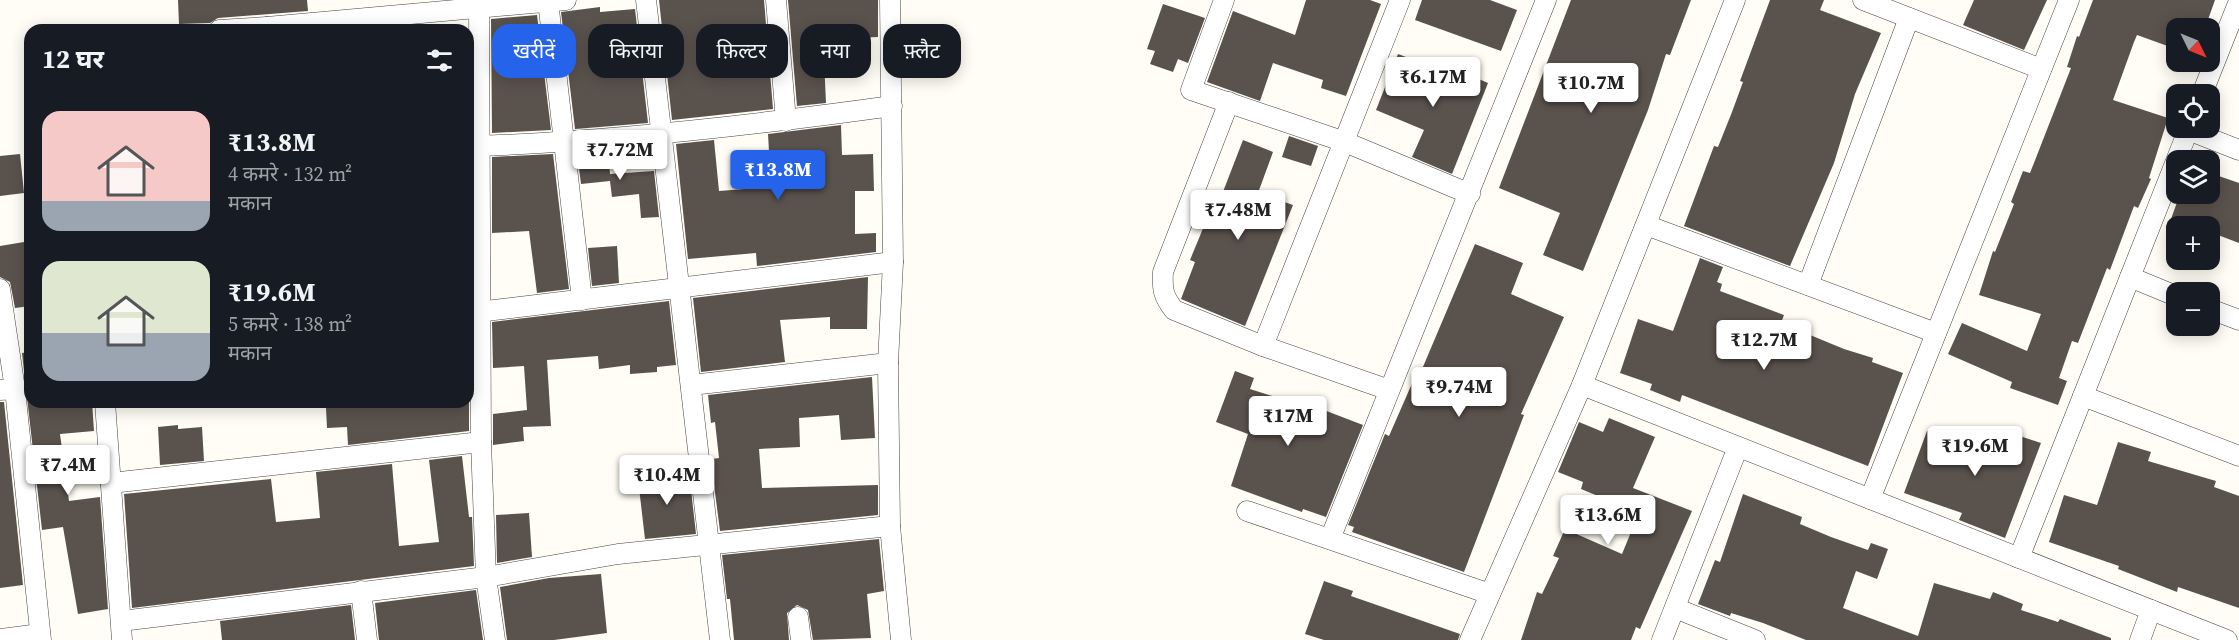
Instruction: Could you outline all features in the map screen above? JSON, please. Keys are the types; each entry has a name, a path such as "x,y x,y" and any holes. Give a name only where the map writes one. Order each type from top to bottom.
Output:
{"street":[{"path":"646,0 720,640"},
{"path":"776,0 786,120"},
{"path":"890,0 893,262 888,363 891,526 901,640"},
{"path":"1224,0 1191,90 1345,142 1470,194"},
{"path":"1263,346 1400,0"},
{"path":"1330,539 1546,0"},
{"path":"1470,640 1582,385 1735,0"},
{"path":"1863,0 2042,69"},
{"path":"1870,499 2069,0"},
{"path":"309,24 557,1 564,142 582,300"},
{"path":"2206,84 2239,1"},
{"path":"479,8 474,312 486,577 495,640"},
{"path":"1808,285 1909,18"},
{"path":"1229,102 1163,272 1164,297 1174,310 1263,346 1389,390"},
{"path":"475,152 786,120 892,106"},
{"path":"2019,558 2184,138"},
{"path":"2210,138 2239,150"},
{"path":"1646,225 1936,333"},
{"path":"474,312 893,262"},
{"path":"2130,277 2166,292"},
{"path":"0,289 7,389 41,637 0,639"},
{"path":"2220,313 2239,321"},
{"path":"691,385 888,363"},
{"path":"1582,385 2227,640"},
{"path":"2083,396 2239,456"},
{"path":"105,408 122,631 361,591 486,577 618,554 891,526"},
{"path":"111,483 481,442"},
{"path":"1662,640 1738,447"},
{"path":"1247,511 1490,594"},
{"path":"361,591 367,640"},
{"path":"1675,608 1755,640"},
{"path":"2140,640 2151,610"},
{"path":"798,617 801,640"}],"building":[{"path":"178,0 307,0 308,11 218,18 210,23 179,24"},
{"path":"659,0 764,0 766,24 696,24 696,78 770,78 773,109 672,120 667,78 684,78 684,24 662,24"},
{"path":"788,0 878,0 878,37 871,37 871,24 800,24 800,78 825,78 826,103 797,106"},
{"path":"1306,0 1370,0 1381,4 1346,96 1321,88 1323,80 1273,63 1260,101 1207,82 1233,11 1295,35"},
{"path":"1422,0 1490,0 1517,10 1501,51 1415,20"},
{"path":"1571,0 1691,0 1670,55 1666,54 1648,110 1583,271 1543,255 1560,213 1499,188"},
{"path":"1770,0 1824,0 1820,10 1881,33 1855,94 1834,163 1790,266 1684,226 1714,146 1718,147 1732,112 1743,82 1740,81"},
{"path":"1974,0 2047,0 2024,50 1963,25"},
{"path":"2093,0 2215,0 2209,18 2166,18 2166,45 2137,35 2134,42 2113,100 2166,117 2166,124 2149,178 2151,179 2138,208 2134,206 2110,270 2107,268 2078,343 2072,341 2059,378 2067,381 2058,405 2010,388 2012,382 1948,354 1962,323 2027,351 2041,314 1979,295 1993,251 1995,252 2014,204 2011,202 2023,171 2030,173 2071,68 2067,67 2077,36 2079,37"},
{"path":"1163,4 1205,18 1188,63 1178,59 1173,72 1150,64 1155,51 1147,49"},
{"path":"600,7 600,12 635,9 637,24 588,24 588,78 643,78 648,123 575,129 569,78 576,78 576,24 562,24 561,12"},
{"path":"537,15 538,24 492,24 492,78 545,78 551,130 492,133 491,19"},
{"path":"1398,54 1446,72 1448,66 1488,83 1452,174 1412,157 1424,130 1376,110"},
{"path":"841,125 842,155 873,154 874,191 855,191 855,234 876,233 876,252 757,266 756,253 688,259 676,144 714,140 719,191 771,187 768,134"},
{"path":"1289,136 1318,146 1311,166 1282,157"},
{"path":"1243,140 1273,152 1258,193 1293,205 1245,326 1181,299 1195,262 1190,260 1204,226 1209,228"},
{"path":"608,150 610,174 654,171 659,217 641,218 639,194 612,197 610,181 581,184 577,153"},
{"path":"20,154 24,193 0,196 0,156"},
{"path":"553,154 569,289 537,293 529,231 492,233 492,157"},
{"path":"2220,176 2239,183 2239,243 2220,236 2220,216 2172,216 2176,204 2220,204"},
{"path":"24,242 24,307 15,308 10,282 0,277 0,246"},
{"path":"1475,244 1523,263 1511,294 1564,317 1521,414 1524,415 1464,572 1352,532 1354,527 1348,525 1385,434 1389,436 1414,379 1417,381"},
{"path":"617,246 619,283 592,286 588,248"},
{"path":"1700,258 1723,267 1717,282 1722,284 1720,291 1784,315 1781,323 1844,349 1873,358 1872,362 1903,373 1868,466 1682,395 1680,402 1650,390 1652,384 1620,373 1638,319 1673,331"},
{"path":"868,277 867,329 830,329 830,317 780,320 785,362 701,372 693,298"},
{"path":"669,301 676,365 657,367 657,372 630,374 630,365 599,369 598,356 547,360 551,426 523,427 524,441 493,445 493,414 527,410 524,366 493,368 492,322"},
{"path":"1235,371 1254,378 1250,389 1288,401 1290,397 1363,425 1326,517 1303,509 1302,512 1231,486 1248,434 1216,422"},
{"path":"872,377 875,438 841,440 839,415 799,418 800,447 759,449 762,488 878,485 878,515 720,531 712,469 712,459 719,458 715,422 711,423 708,395"},
{"path":"0,402 4,402 23,585 0,588"},
{"path":"28,408 92,408 94,431 60,434 69,501 100,497 108,609 78,614 63,527 42,530"},
{"path":"326,408 469,408 469,431 348,445 347,427 327,428"},
{"path":"1609,418 1655,437 1633,488 1692,511 1640,629 1636,627 1631,640 1521,640 1537,592 1542,594 1559,558 1553,556 1565,529 1622,554 1636,520 1637,512 1581,489 1583,482 1558,472 1579,422 1603,432"},
{"path":"178,425 178,429 202,427 204,461 160,465 158,427"},
{"path":"1993,427 2041,443 2005,538 1959,520 1962,513 1904,493 1927,431 1984,451"},
{"path":"2118,442 2151,452 2148,461 2216,481 2214,487 2239,496 2239,608 2178,587 2177,592 2118,569 2119,566 2049,542 2064,495 2097,505"},
{"path":"462,456 469,517 472,517 474,566 132,608 124,494 271,479 276,522 320,518 316,472 392,464 399,546 439,542 429,460"},
{"path":"689,472 696,534 645,539 638,479"},
{"path":"1743,494 1802,517 1800,524 1831,537 1868,550 1871,543 1888,549 1877,579 1856,571 1843,608 1918,636 1934,583 1990,599 1993,592 2023,604 2021,610 2058,622 2060,619 2111,638 2111,640 1806,640 1763,623 1731,613 1730,616 1698,604 1715,560 1720,562"},
{"path":"529,513 532,557 497,563 496,515"},
{"path":"879,539 884,591 867,594 871,638 813,640 808,610 797,605 787,613 789,640 734,640 722,555"},
{"path":"601,574 607,633 554,640 507,640 500,587 549,578"},
{"path":"1324,581 1353,591 1351,596 1460,634 1458,640 1324,640 1305,634"},
{"path":"476,590 483,640 379,640 375,603"},
{"path":"351,605 355,640 222,640 220,621"}]}
